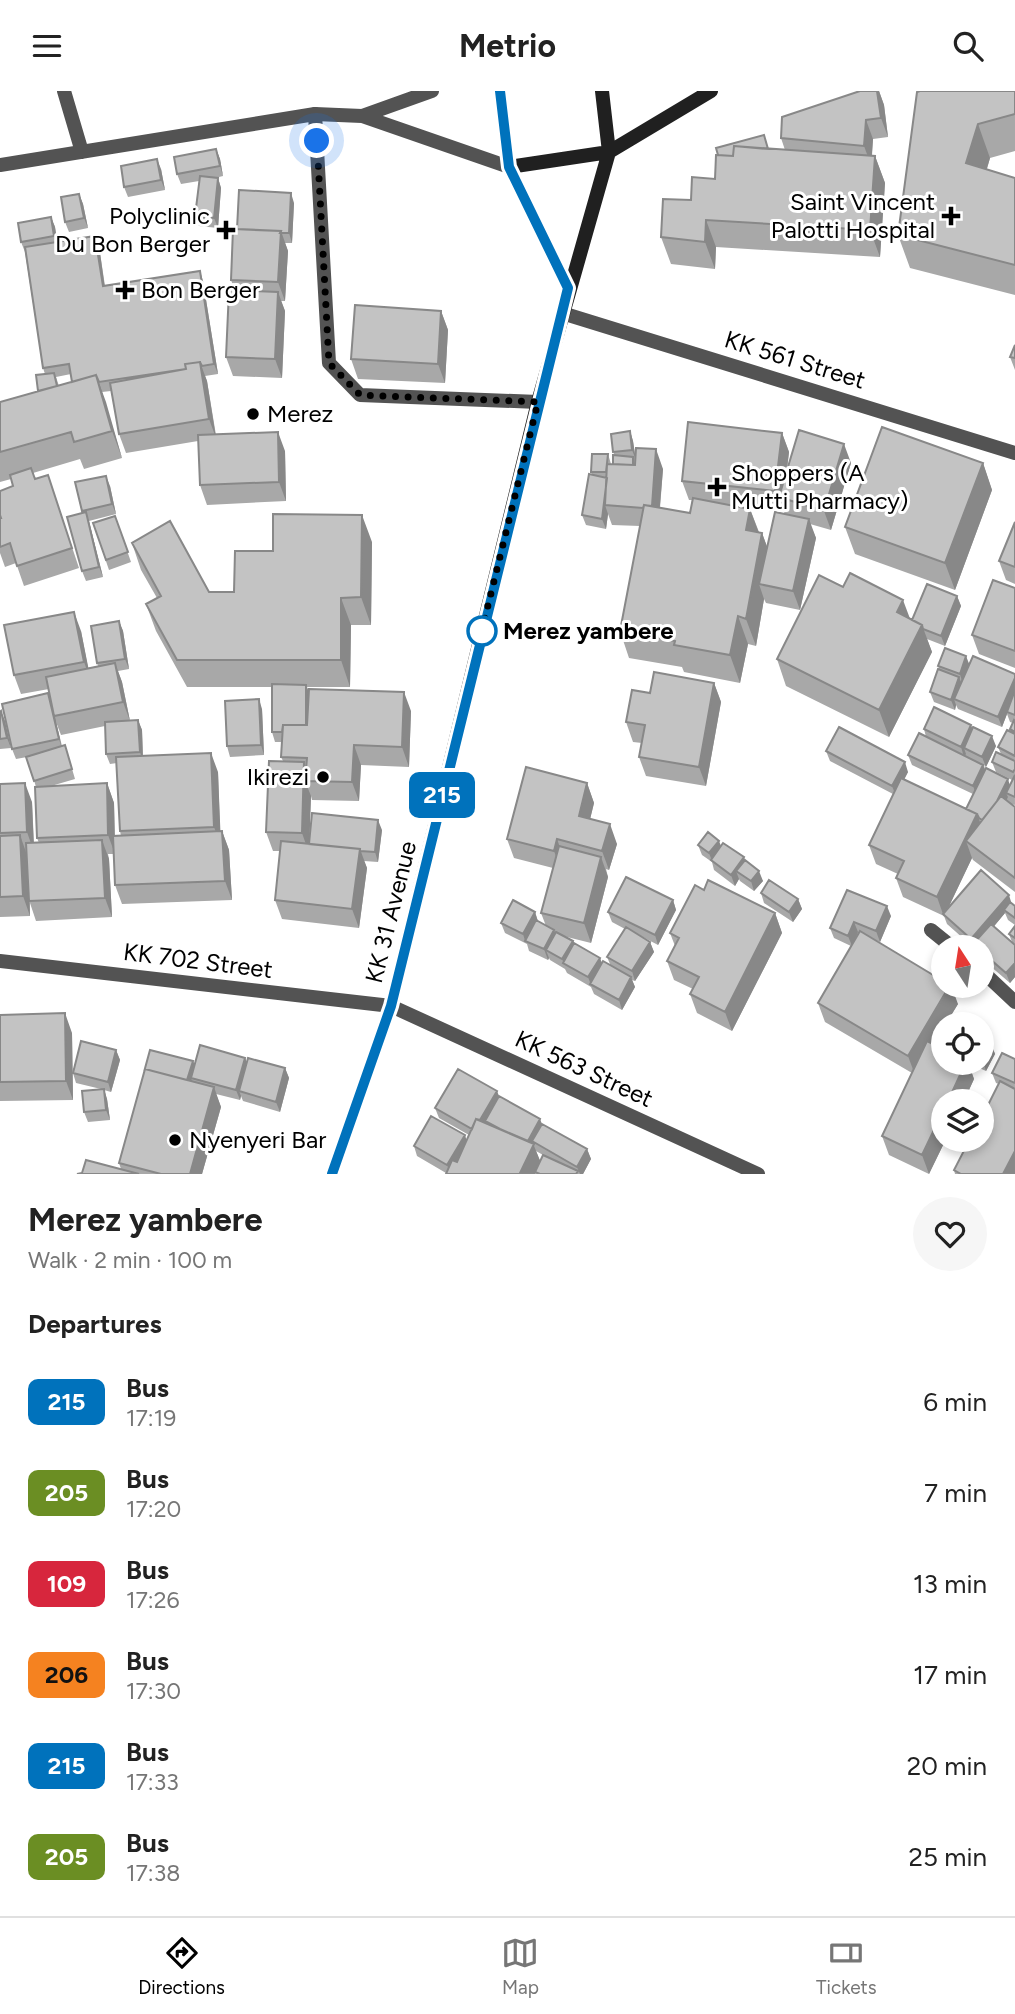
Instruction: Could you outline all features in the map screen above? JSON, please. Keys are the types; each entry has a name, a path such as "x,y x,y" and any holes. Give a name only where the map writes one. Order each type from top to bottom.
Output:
{"main road":[{"path":"500,91 509,167 568,288"},
{"name":"KK 31 Avenue","path":"332,1174 391,1006 538,402 568,288 609,152 603,91"},
{"path":"509,167 609,152 711,91"}],"street":[{"path":"64,91 82,152"},
{"path":"362,116 432,91"},
{"path":"315,114 329,363 360,395 538,402"},
{"path":"0,165 315,114 362,116 509,167"},
{"name":"KK 561 Street","path":"562,313 1015,453"},
{"path":"931,930 937,935"},
{"name":"KK 702 Street","path":"0,961 391,1006"},
{"path":"994,981 1014,998"},
{"name":"KK 563 Street","path":"391,1006 758,1174"}],"building":[{"path":"860,91 877,91 881,118 866,120 864,146 781,138 782,117"},
{"path":"1015,91 1015,114 978,124 966,163 1015,178 1015,265 898,235 917,92"},
{"path":"764,135 768,149 734,146 733,156 718,155 716,148"},
{"path":"734,146 875,156 870,230 706,220 705,242 661,237 663,199 691,200 692,177 715,179 716,155 733,156"},
{"path":"216,149 220,166 177,174 174,157"},
{"path":"157,159 161,180 124,187 121,166"},
{"path":"200,176 218,178 214,218 195,216"},
{"path":"239,190 291,193 289,233 237,229"},
{"path":"79,194 84,218 65,222 61,197"},
{"path":"51,217 54,236 21,242 18,223"},
{"path":"233,229 281,231 278,282 231,280"},
{"path":"95,236 103,286 200,271 214,364 185,364 186,369 99,382 96,375 72,382 69,364 43,368 25,247"},
{"path":"229,290 278,292 275,359 226,357"},
{"path":"355,305 441,311 438,364 351,359"},
{"path":"1015,345 1015,358 1010,357"},
{"path":"200,362 209,419 119,434 110,383 186,369 185,364"},
{"path":"54,373 57,386 38,391 36,375"},
{"path":"96,375 112,431 74,442 71,432 0,452 0,402"},
{"path":"688,422 782,433 775,491 682,481"},
{"path":"882,427 983,463 945,563 845,527"},
{"path":"799,430 844,444 824,511 779,497"},
{"path":"630,431 632,450 613,452 611,434"},
{"path":"278,432 279,482 200,485 198,435"},
{"path":"636,448 656,449 652,506 644,505 643,508 605,505 607,464 635,465"},
{"path":"592,454 608,454 606,472 591,472"},
{"path":"613,455 633,457 633,465 613,464"},
{"path":"31,468 35,479 48,475 72,548 17,566 10,543 0,547 0,491 13,486 10,475"},
{"path":"589,474 607,478 602,519 582,515"},
{"path":"106,476 112,504 82,511 75,482"},
{"path":"693,498 750,509 746,530 762,533 746,619 738,616 730,655 674,645 675,641 620,631 644,505 690,513"},
{"path":"86,512 99,567 82,571 67,517"},
{"path":"775,512 809,519 793,591 759,584"},
{"path":"273,514 362,515 361,597 341,598 341,660 177,660 146,604 161,596 132,543 170,521 209,592 234,592 235,551 273,551"},
{"path":"115,516 128,552 106,560 93,523"},
{"path":"1015,522 1015,567 999,561"},
{"path":"850,573 903,600 897,612 922,625 879,710 777,659 819,575 843,587"},
{"path":"993,580 1015,588 1015,651 972,635"},
{"path":"927,584 957,596 941,636 923,629 922,625 912,620"},
{"path":"74,612 84,662 14,675 4,625"},
{"path":"119,621 125,659 97,663 91,626"},
{"path":"945,648 966,656 960,674 938,666"},
{"path":"973,656 1015,674 998,717 954,699"},
{"path":"115,663 123,702 54,716 46,677"},
{"path":"938,669 959,677 951,700 930,692"},
{"path":"654,672 714,683 699,767 639,757 645,725 626,722 632,690 650,693"},
{"path":"272,684 306,685 306,725 283,725 282,732 272,732"},
{"path":"309,689 404,692 402,747 354,745 352,782 305,781 307,758 281,757 283,725 307,725"},
{"path":"1015,690 1015,715 1007,712"},
{"path":"48,693 59,739 12,749 2,704"},
{"path":"259,699 261,745 227,746 225,701"},
{"path":"934,707 971,725 961,747 924,729"},
{"path":"0,712 7,738 0,739"},
{"path":"138,720 140,752 106,754 105,722"},
{"path":"1015,721 1015,732 1010,729"},
{"path":"839,727 905,762 892,786 826,751"},
{"path":"973,727 992,736 982,757 964,748"},
{"path":"1007,730 1015,734 1015,756 998,747"},
{"path":"919,733 983,765 973,786 908,755"},
{"path":"65,745 72,769 34,781 26,757"},
{"path":"996,752 1015,761 1013,772 992,762"},
{"path":"211,753 214,827 120,831 116,757"},
{"path":"269,761 304,762 302,833 266,832"},
{"path":"526,767 587,783 579,816 610,824 602,851 557,839 554,851 507,839"},
{"path":"986,768 1008,779 997,801 982,820 977,814 966,809"},
{"path":"1015,775 1015,797 1006,793"},
{"path":"901,778 977,814 937,897 896,878 904,861 869,845"},
{"path":"25,783 27,832 0,833 0,784"},
{"path":"107,783 108,835 37,838 35,787"},
{"path":"1001,796 1015,807 1015,878 966,841"},
{"path":"312,813 378,820 375,852 309,844"},
{"path":"222,831 225,881 115,885 113,836"},
{"path":"708,832 719,841 709,853 698,845"},
{"path":"20,835 23,896 0,897 0,836"},
{"path":"102,840 105,898 29,901 26,843"},
{"path":"281,841 360,849 352,909 275,900"},
{"path":"723,843 744,857 731,875 711,860"},
{"path":"559,846 601,857 584,923 541,913"},
{"path":"745,860 759,871 751,881 736,871"},
{"path":"981,870 1009,895 974,935 967,935 943,914"},
{"path":"626,877 673,900 655,935 608,912"},
{"path":"708,880 775,913 725,1012 690,994 699,977 667,961 679,938 670,933 695,885 704,890"},
{"path":"769,880 798,899 789,912 761,893"},
{"path":"847,890 887,906 876,931 854,922 848,936 830,928"},
{"path":"513,900 535,912 523,934 501,923"},
{"path":"1010,902 1015,906 1015,918 1004,910"},
{"path":"536,920 554,930 544,949 525,941"},
{"path":"991,924 1015,945 1015,963 1006,973 994,962 994,935 981,935"},
{"path":"1015,926 1015,938 1009,934"},
{"path":"626,927 650,942 632,971 607,957"},
{"path":"860,931 931,974 931,998 942,998 934,1012 931,1012 931,1017 908,1056 818,1003"},
{"path":"556,932 573,941 562,959 546,950"},
{"path":"574,943 600,958 588,977 563,963"},
{"path":"603,961 631,977 619,1000 590,984"},
{"path":"65,1013 66,1081 0,1082 0,1015"},
{"path":"81,1041 116,1050 108,1082 73,1073"},
{"path":"927,1041 931,1043 931,1075 960,1075 954,1089 931,1089 931,1136 922,1155 882,1136"},
{"path":"200,1045 245,1058 236,1090 191,1078"},
{"path":"150,1050 193,1061 187,1080 145,1069 144,1072"},
{"path":"1002,1053 1015,1059 1015,1083 994,1074"},
{"path":"248,1058 285,1068 276,1102 239,1091"},
{"name":"Nyenyeri Bar","path":"145,1069 214,1087 190,1174 161,1174 119,1163"},
{"path":"458,1069 497,1091 480,1120 476,1119 472,1129 435,1108"},
{"path":"1000,1081 1015,1089 1015,1151 1003,1174 961,1174 954,1170 963,1152 994,1152 994,1093"},
{"path":"104,1089 106,1110 84,1112 82,1091"},
{"path":"499,1096 540,1119 528,1141 485,1121"},
{"path":"431,1116 465,1135 447,1165 414,1146"},
{"path":"476,1119 534,1144 521,1174 446,1174 452,1160 457,1162"},
{"path":"542,1124 587,1149 577,1167 532,1141"},
{"path":"543,1155 578,1171 576,1174 535,1172"},
{"path":"86,1160 139,1174 77,1174 82,1173"}],"bus line":[{"name":"215","path":"332,1174 391,1006 531,429 568,288 509,167 500,91"}],"place":[{"name":"Saint Vincent Palotti Hospital","path":"951,216"},
{"name":"Polyclinic Du Bon Berger","path":"226,230"},
{"name":"Bon Berger","path":"125,290"},
{"name":"Merez","path":"253,414"},
{"name":"Shoppers (A Mutti Pharmacy)","path":"717,487"},
{"name":"Merez yambere","path":"482,631"},
{"name":"Ikirezi","path":"323,777"},
{"name":"Nyenyeri Bar","path":"175,1140"}],"route":[{"path":"317,141 329,363 345,382 360,395 538,402 480,638 482,631"}]}
